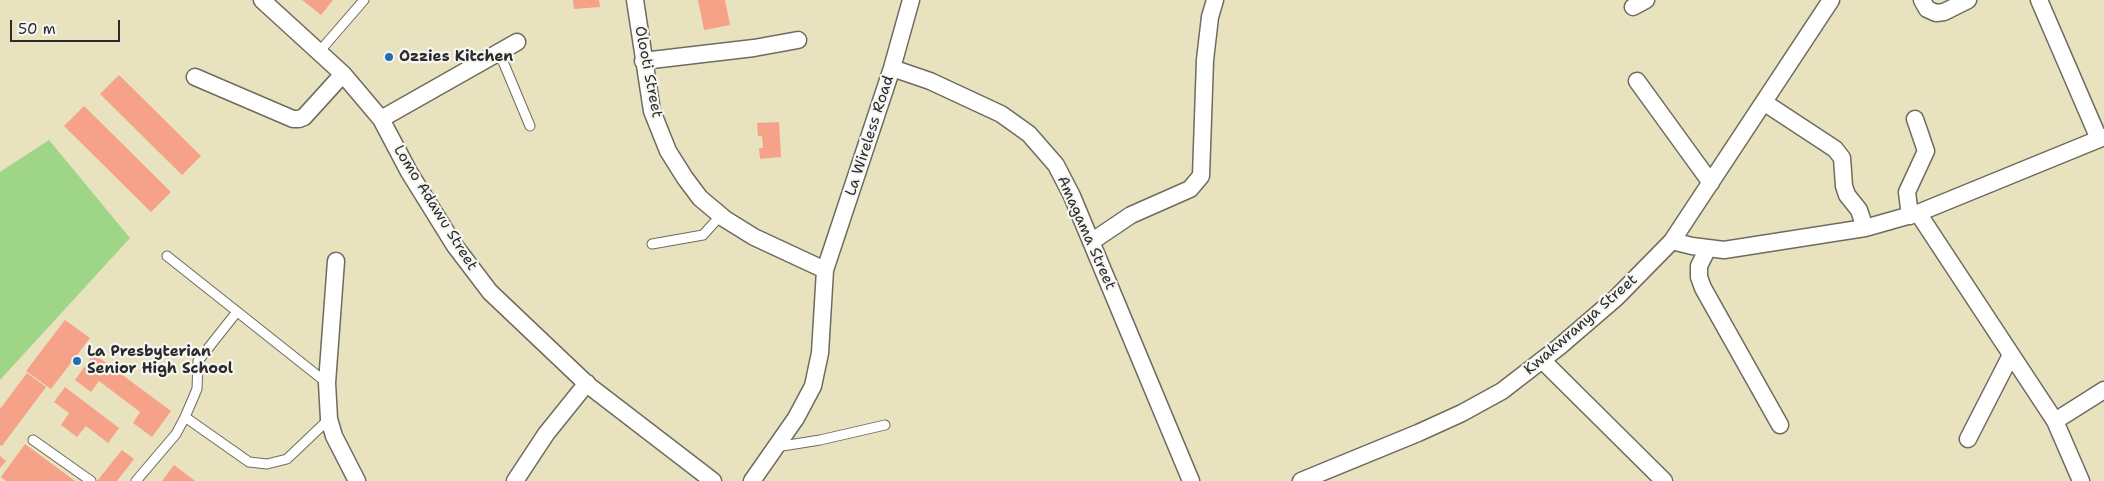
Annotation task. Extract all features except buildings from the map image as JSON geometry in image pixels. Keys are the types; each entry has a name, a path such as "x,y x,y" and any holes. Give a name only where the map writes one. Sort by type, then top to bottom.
{"street":[{"name":"Lomo Adawu Street","path":"262,0 342,74 381,119 409,172 455,246 490,292 587,383 713,481"},
{"name":"Olooti Street","path":"635,0 652,111 668,151 700,198 754,237 825,270"},
{"name":"La Wireless Road","path":"752,481 796,418 812,386 820,353 825,270 892,68 911,0"},
{"path":"1091,242 1131,215 1190,189 1201,176 1205,60 1210,17 1215,0"},
{"name":"Kwakwranya Street","path":"1301,481 1462,413 1502,391 1616,298 1672,241 1765,103 1831,0"},
{"path":"1922,0 1927,9 1936,13 1944,12 1968,0"},
{"path":"1672,241 1708,248 1732,249 1865,228 1914,214 2101,138 2039,0"},
{"path":"643,61 754,48 798,40"},
{"path":"381,119 518,42"},
{"name":"Amagama Street","path":"892,68 976,100 1001,114 1029,134 1056,165 1072,196 1191,481"},
{"path":"195,77 292,119 299,119 304,117 342,74"},
{"path":"1637,81 1711,183"},
{"path":"1765,103 1835,149 1842,158 1844,186 1847,195 1859,210 1865,228"},
{"path":"1915,119 1926,151 1907,192 1914,214 2054,421 2082,481"},
{"path":"1708,248 1699,266 1698,277 1780,424"},
{"path":"336,261 328,383 330,419 334,436 357,481"},
{"path":"1968,439 2011,355"},
{"path":"1542,360 1664,481"},
{"path":"515,481 546,434 587,383"},
{"path":"2054,421 2104,390"}],"lane":[{"path":"319,52 364,0"},
{"path":"499,52 530,126"},
{"path":"652,244 703,235 721,215"},
{"path":"167,256 328,383"},
{"path":"136,481 176,434 197,389 198,361 236,312"},
{"path":"185,418 249,462 267,464 287,459 330,419"},
{"path":"776,447 820,440 885,425"},
{"path":"33,440 91,481"}],"green space":[{"path":"49,140 130,238 0,380 0,172"}],"place":[{"name":"Ozzies Kitchen","path":"389,57"},
{"name":"La Presbyterian Senior High School","path":"77,361"}]}
